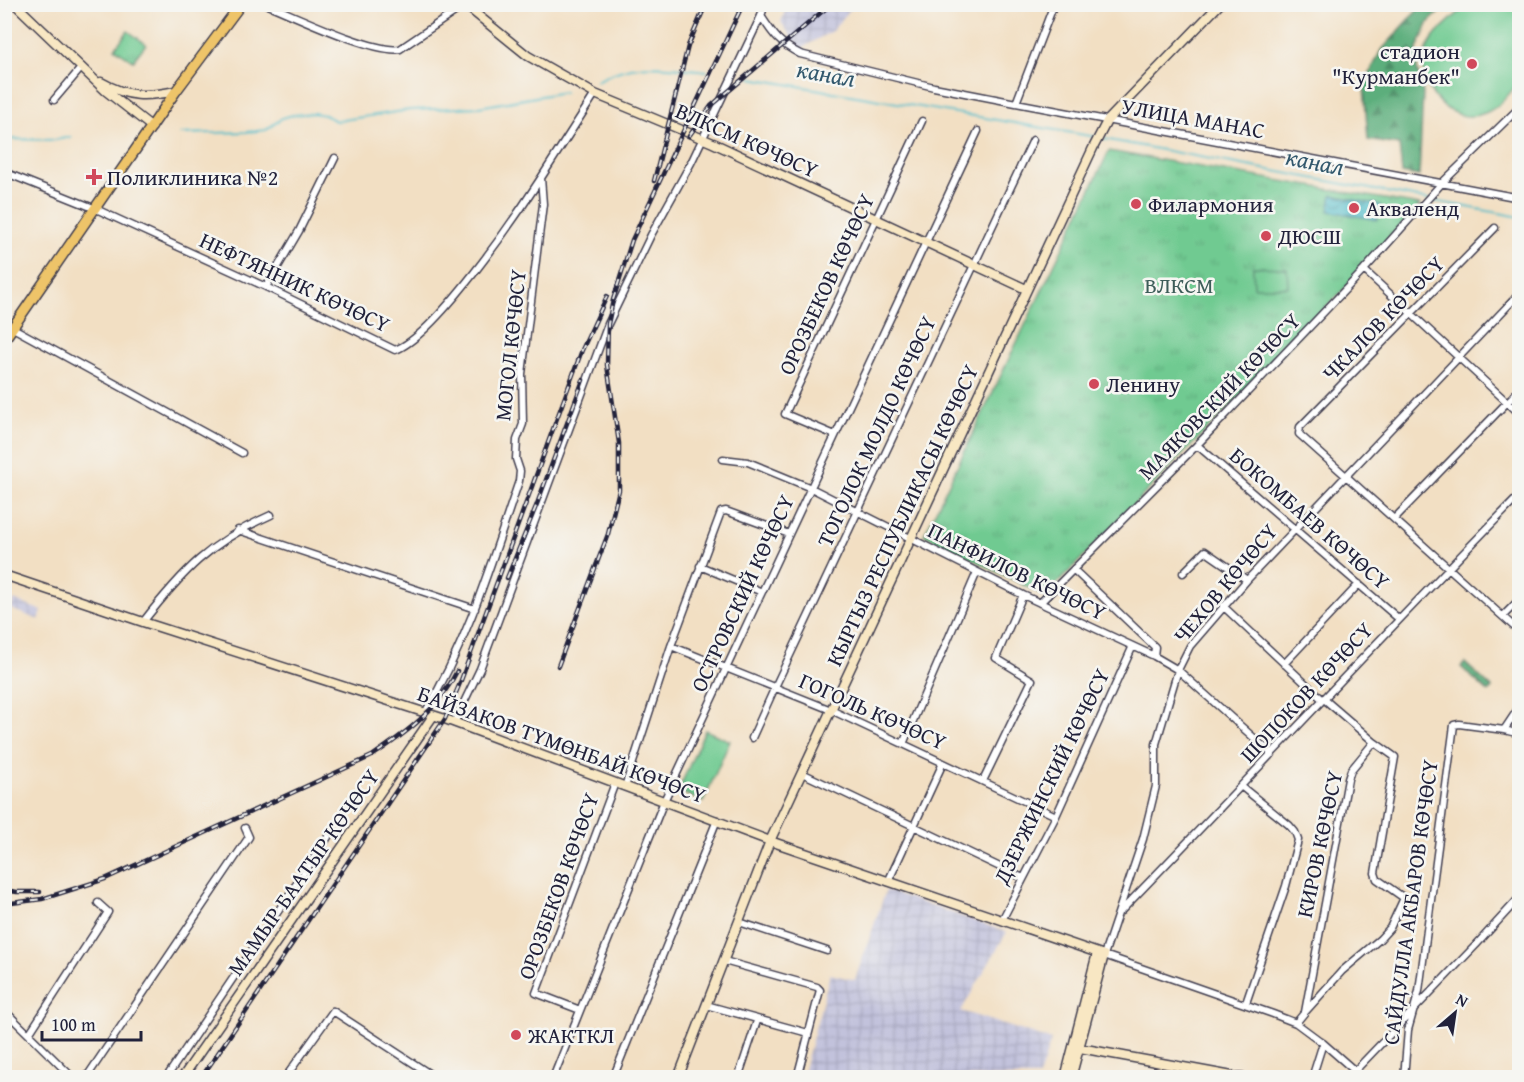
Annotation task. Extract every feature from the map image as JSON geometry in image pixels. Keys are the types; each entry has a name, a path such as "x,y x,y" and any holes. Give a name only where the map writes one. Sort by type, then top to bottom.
{"main road":[{"path":"15,4 106,91 152,127"},
{"path":"4,340 176,91 241,4"},
{"name":"КЫРГЫЗ РЕСПУБЛИКАСЫ КӨЧӨСҮ","path":"678,1077 770,841 1093,147 1107,121 1220,4"},
{"name":"ВЛКСМ КӨЧӨСҮ","path":"464,5 528,56 595,94 703,139 1026,289"},
{"path":"93,77 121,92 132,95 146,96 176,91"},
{"name":"БАЙЗАКОВ ТҮМӨНБАЙ КӨЧӨСҮ","path":"4,575 429,714 770,841 1100,954"},
{"name":"МАМЫР БААТЫР КӨЧӨСҮ","path":"182,1077 429,714"},
{"name":"ЧЕХОВ КӨЧӨСҮ","path":"1071,1077 1100,954"},
{"path":"1078,1046 1243,1077"},
{"name":"ЧЕХОВ КӨЧӨСҮ","path":"1065,1077 1078,1046"}],"street":[{"path":"266,4 363,43 391,51 400,49 464,5"},
{"path":"454,723 480,669 608,324 651,235 703,139 765,4"},
{"path":"1016,103 1054,4"},
{"name":"УЛИЦА МАНАС","path":"761,16 776,39 801,54 934,87 1520,198"},
{"path":"54,100 82,67"},
{"path":"541,178 595,94"},
{"path":"1442,183 1520,107"},
{"name":"ОРОЗБЕКОВ КӨЧӨСҮ","path":"835,435 785,414 922,121"},
{"name":"ОСТРОВСКИЙ КӨЧӨСҮ","path":"553,1077 664,801 978,131"},
{"name":"ТОГОЛОК МОЛДО КӨЧӨСҮ","path":"752,738 1033,140"},
{"path":"266,287 299,231 335,158"},
{"name":"НЕФТЯННИК КӨЧӨСҮ","path":"4,172 96,209 266,287 395,350 403,347 439,315 490,251 541,178"},
{"name":"МОГОЛ КӨЧӨСҮ","path":"429,714 475,609 519,481 520,471 516,459 517,440 523,424 522,374 543,204 541,178"},
{"name":"МАЯКОВСКИЙ КӨЧӨСҮ","path":"1040,603 1197,445 1364,270 1442,183"},
{"name":"ЧКАЛОВ КӨЧӨСҮ","path":"1346,475 1299,434 1300,427 1495,228"},
{"path":"1364,270 1520,414"},
{"name":"ЧЕХОВ КӨЧӨСҮ","path":"1100,954 1118,913 1143,840 1156,786 1156,744 1178,670 1190,646 1223,606 1294,529 1520,293"},
{"path":"13,328 242,453"},
{"path":"1395,519 1520,388"},
{"name":"БОКОМБАЕВ КӨЧӨСҮ","path":"1197,445 1400,619"},
{"name":"ПАНФИЛОВ КӨЧӨСҮ","path":"723,459 748,462 811,488 1023,595 1132,648 1154,656 1178,670 1272,754"},
{"path":"1346,475 1520,632"},
{"name":"ШОПОКОВ КӨЧӨСҮ","path":"1118,913 1242,787 1448,568 1520,495"},
{"path":"625,787 671,646 721,512 789,534"},
{"path":"143,622 170,589 207,551 238,530 271,515"},
{"path":"238,530 475,609"},
{"path":"1183,573 1204,551 1247,580"},
{"path":"700,566 762,592"},
{"path":"1074,570 1155,647 1154,656"},
{"path":"903,744 977,572"},
{"path":"1284,664 1359,584"},
{"path":"983,781 1032,680 996,658 1023,595"},
{"path":"1503,616 1520,599"},
{"path":"1223,606 1324,700 1395,757 1375,873 1377,879 1404,898 1390,928 1342,971 1305,1012"},
{"name":"ГОГОЛЬ КӨЧӨСҮ","path":"671,646 831,710 1056,816"},
{"name":"ДЗЕРЖИНСКИЙ КӨЧӨСҮ","path":"1002,920 1056,816 1132,648"},
{"path":"1520,706 1504,730 1520,734"},
{"name":"САЙДУЛЛА АКБАРОВ КӨЧӨСҮ","path":"1404,1077 1407,1030 1419,991 1454,725 1504,730"},
{"name":"КИРОВ КӨЧӨСҮ","path":"1296,1023 1305,1012 1347,779 1351,770 1374,742"},
{"path":"888,882 943,763"},
{"path":"802,773 1023,878"},
{"name":"ОРОЗБЕКОВ КӨЧӨСҮ","path":"580,1010 536,993 615,783"},
{"path":"1242,787 1289,825 1298,840 1286,886 1246,1003"},
{"path":"613,1077 717,820"},
{"path":"86,1077 249,837 245,828"},
{"path":"166,1077 328,837"},
{"path":"1348,1077 1520,897"},
{"path":"29,1034 108,912 98,903"},
{"path":"739,922 827,951"},
{"path":"1100,954 1246,1003 1296,1023 1363,1077"},
{"path":"724,961 817,987 820,990 797,1077"},
{"path":"706,1005 757,1021 808,1033"},
{"path":"4,1010 73,1077"},
{"path":"285,1077 333,1011 436,1077"},
{"path":"738,1077 757,1021"},
{"path":"1312,1077 1323,1043"}],"shaded area":[{"path":"787,4 854,5 832,31 800,49 781,22"},
{"path":"14,600 42,611 39,620 11,609"},
{"path":"886,890 1007,932 961,1011 1051,1040 1039,1077 802,1077 830,974 855,980"}],"green space":[{"path":"1422,5 1447,5 1429,22 1417,49 1417,69 1423,93 1419,176 1402,173 1399,145 1368,140 1364,86 1380,52"},
{"name":"стадион \"Курманбек\"","path":"1467,5 1519,5 1519,82 1495,107 1485,113 1472,116 1459,115 1438,101 1430,91 1423,66 1425,54 1432,39"},
{"path":"128,31 146,44 133,61 115,48"},
{"name":"ВЛКСМ","path":"1109,151 1420,205 1346,287 1045,596 924,535"},
{"path":"1253,267 1287,268 1288,287 1254,287"},
{"path":"1465,663 1492,688 1488,692 1461,667"},
{"path":"705,730 730,741 703,802 678,791"}],"water":[{"name":"Акваленд","path":"1332,195 1380,205 1377,220 1329,211"}],"waterway":[{"path":"597,81 611,74 638,67 707,71"},
{"name":"канал","path":"751,78 1096,137"},
{"path":"180,134 266,130 282,118 293,115 313,113 325,115 336,121 410,110 479,107 564,92"},
{"path":"4,139 55,140 71,137"},
{"name":"канал","path":"1104,139 1520,217"}],"railway":[{"path":"654,181 688,46 706,4"},
{"path":"558,666 608,534 619,490 619,443 607,365 608,324 613,300 632,240 743,4"},
{"path":"689,136 711,106 831,4"},
{"path":"201,1078 445,719 582,350 607,296"},
{"path":"507,578 583,380"},
{"path":"4,904 42,899 105,879 372,756 420,720 440,698 457,671"},
{"path":"4,890 40,892"}],"place":[{"name":"стадион \"Курманбек\"","path":"1472,64"},
{"name":"Поликлиника №2","path":"94,177"},
{"name":"Филармония","path":"1136,204"},
{"name":"Акваленд","path":"1354,208"},
{"name":"ДЮСШ","path":"1266,236"},
{"name":"Ленину","path":"1094,384"},
{"name":"ЖАКТКЛ","path":"516,1035"}]}
